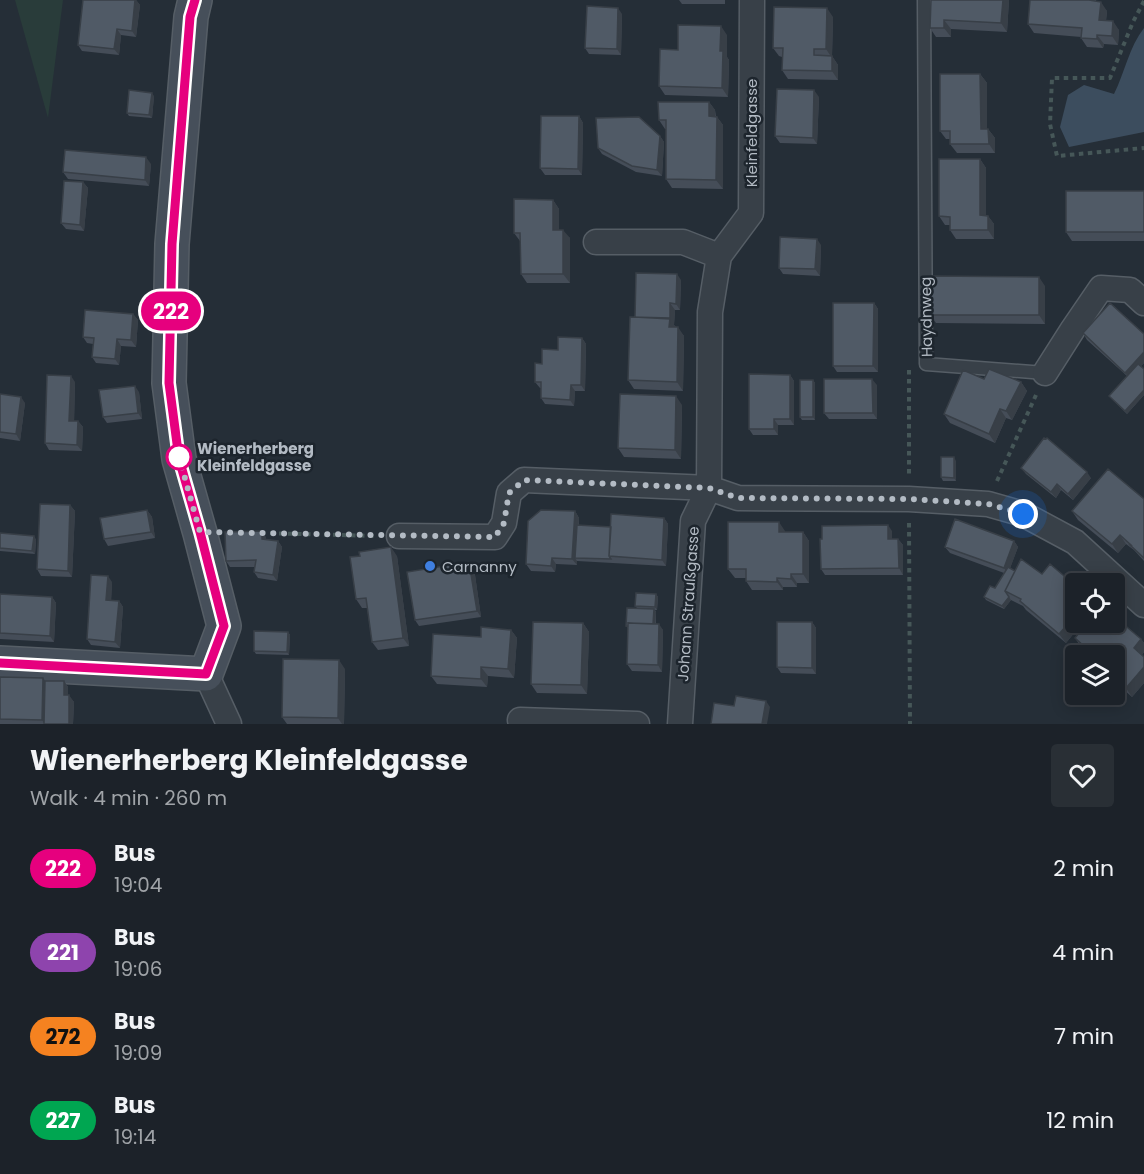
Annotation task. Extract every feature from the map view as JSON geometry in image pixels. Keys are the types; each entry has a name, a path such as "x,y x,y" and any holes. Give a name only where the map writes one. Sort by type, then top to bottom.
{"street":[{"path":"195,0 190,17 172,244 169,383 179,459 224,626 206,674 229,724"},
{"name":"Kleinfeldgasse","path":"709,488 710,312 719,256 751,213 752,0"},
{"path":"596,242 683,242 719,256"},
{"path":"1045,373 1101,288 1130,290 1144,303"},
{"path":"399,536 495,537 504,523 509,493 524,480 709,488 738,498 909,499 988,504 1023,514 1075,542 1144,604"},
{"name":"Johann Straußgasse","path":"680,724 693,520 709,488"},
{"path":"0,663 206,674"},
{"path":"519,720 637,724"}],"lane":[{"name":"Haydnweg","path":"924,0 926,364 1045,373"}],"path":[{"path":"1144,1 1110,78 1052,78 1050,124 1057,156 1144,148"},
{"path":"988,504 1045,373"},
{"path":"250,533 399,536"}],"green space":[{"path":"15,0 63,0 48,118"}],"water":[{"path":"1144,28 1144,132 1069,147 1060,127 1068,95 1084,85 1114,94 1135,43"}],"building":[{"path":"83,0 135,0 132,31 117,29 114,49 78,45"},
{"path":"931,0 1003,0 1001,23 944,20 944,28 930,28"},
{"path":"1030,0 1101,2 1099,20 1113,21 1112,36 1097,35 1097,39 1081,38 1082,28 1028,24"},
{"path":"587,6 618,8 617,49 585,48"},
{"path":"774,7 827,8 826,49 814,49 814,55 832,56 832,71 782,70 783,48 773,48"},
{"path":"678,25 721,26 722,88 659,86 660,49 678,50"},
{"path":"940,74 980,74 981,129 988,129 989,144 950,144 950,131 940,131"},
{"path":"777,89 814,90 813,138 775,136"},
{"path":"129,90 152,93 149,115 127,113"},
{"path":"658,102 709,102 709,116 717,117 716,180 666,179 666,120 659,120"},
{"path":"541,116 579,116 578,169 540,168"},
{"path":"639,117 660,136 657,170 632,166 598,148 596,118"},
{"path":"65,150 146,157 145,180 63,172"},
{"path":"939,159 980,159 980,215 988,216 988,230 950,230 950,217 939,216"},
{"path":"64,181 83,182 80,225 61,223"},
{"path":"1066,191 1144,191 1144,232 1066,232"},
{"path":"514,199 553,200 553,230 563,230 563,274 521,274 520,233 514,233"},
{"path":"780,237 817,239 815,269 779,268"},
{"path":"636,273 677,274 676,304 670,303 670,319 635,317"},
{"path":"930,276 1039,277 1039,315 930,315"},
{"path":"833,303 874,303 873,366 833,366"},
{"path":"1110,303 1144,334 1144,352 1125,373 1083,333"},
{"path":"85,310 133,314 131,340 117,339 115,359 92,357 94,338 83,337"},
{"path":"630,317 670,318 669,327 678,327 677,382 628,380"},
{"path":"558,337 582,338 581,385 571,385 570,400 541,398 541,382 535,382 535,363 542,364 542,349 558,350"},
{"path":"1138,364 1144,369 1144,390 1125,411 1109,396"},
{"path":"989,369 1021,382 1006,411 1000,409 989,434 944,414 963,370 984,379"},
{"path":"749,374 790,375 790,419 774,419 774,429 749,429"},
{"path":"47,375 71,376 69,421 78,421 77,445 45,443"},
{"path":"824,379 872,379 873,413 824,413"},
{"path":"800,380 813,380 813,417 800,417"},
{"path":"135,386 138,413 103,417 99,390"},
{"path":"0,394 21,397 16,434 0,432"},
{"path":"620,394 676,396 675,450 618,448"},
{"path":"1044,438 1047,438 1087,472 1068,494 1057,484 1051,492 1021,468"},
{"path":"941,457 954,457 954,478 941,477"},
{"path":"1108,469 1144,499 1144,558 1120,535 1112,544 1072,511"},
{"path":"40,504 70,505 68,571 37,569"},
{"path":"147,510 151,532 104,539 100,518"},
{"path":"541,510 575,511 572,559 552,558 551,566 526,564 528,521"},
{"path":"611,514 664,518 662,560 609,556"},
{"path":"955,519 1014,541 1004,568 945,547"},
{"path":"728,522 779,522 779,532 803,532 803,574 791,574 791,579 777,578 777,582 746,581 746,569 728,569"},
{"path":"577,525 611,527 609,556 611,559 575,558"},
{"path":"888,525 888,539 898,539 899,568 821,569 822,526"},
{"path":"262,531 262,539 278,541 273,575 254,572 256,560 226,561 225,532"},
{"path":"0,533 34,536 32,551 0,548"},
{"path":"391,547 403,638 372,642 366,598 356,599 350,557 360,556 359,552"},
{"path":"1021,559 1042,574 1050,564 1065,577 1065,627 1059,634 1020,601 1021,599 1005,591"},
{"path":"469,562 477,611 415,620 407,572"},
{"path":"1008,567 1015,571 1005,591 1009,597 1002,606 984,597 990,586 995,588"},
{"path":"91,575 108,576 106,600 119,601 115,642 87,639"},
{"path":"636,593 656,594 655,607 635,606"},
{"path":"0,594 52,597 50,636 0,633"},
{"path":"627,608 654,609 653,624 628,623 626,626"},
{"path":"533,622 583,623 581,685 531,684"},
{"path":"777,622 812,622 812,668 777,667"},
{"path":"628,623 659,624 658,665 627,664"},
{"path":"1125,625 1141,639 1134,648 1144,657 1144,667 1126,688 1125,645 1083,645 1075,638 1079,633 1125,633"},
{"path":"481,627 511,630 508,669 481,667 481,679 431,676 433,634 481,637"},
{"path":"254,631 288,632 287,652 254,651"},
{"path":"283,659 339,660 338,718 282,717"},
{"path":"0,677 43,678 42,720 0,719"},
{"path":"45,681 64,681 64,695 69,695 69,724 44,724"},
{"path":"736,696 766,701 762,724 711,724 714,703 734,706"}],"bus line":[{"name":"222","path":"0,663 206,674 224,626 179,459 169,383 172,244 190,17 195,0"}],"place":[{"name":"Wienerherberg Kleinfeldgasse","path":"179,457"},
{"name":"Carnanny","path":"430,566"}],"route":[{"path":"179,457 200,532 495,537 504,523 509,493 524,480 709,488 738,498 909,499 988,504 1023,514"}]}
